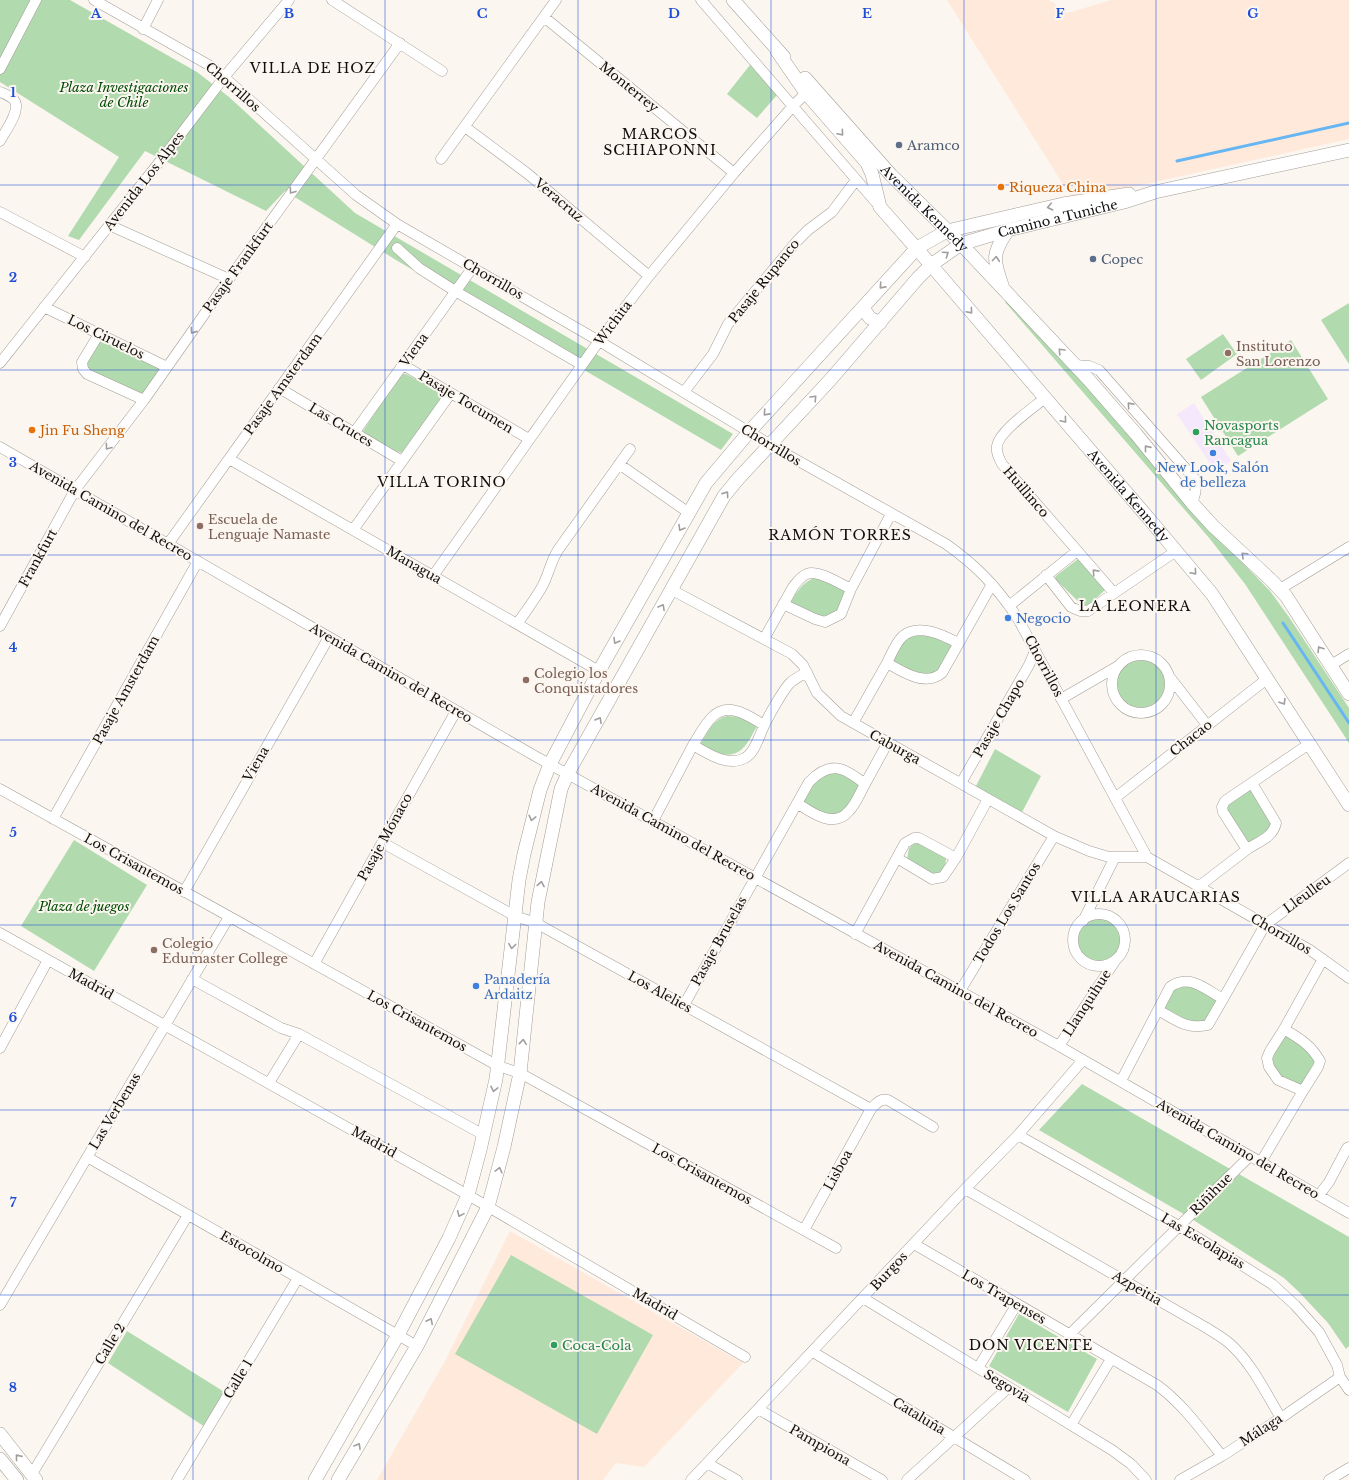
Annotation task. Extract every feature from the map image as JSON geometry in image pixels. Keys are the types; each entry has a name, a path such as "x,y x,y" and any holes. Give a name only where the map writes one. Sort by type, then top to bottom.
{"main road":[{"name":"Avenida Kennedy","path":"734,0 810,90 867,163 872,174 880,207 931,264 1212,594 1268,678 1349,805"},
{"name":"Avenida Kennedy","path":"810,90 891,176 961,244 1004,289 1136,434 1192,503 1213,526 1280,589 1293,605 1349,694"},
{"name":"Camino a Tuniche","path":"338,1480 417,1346 488,1207 504,1147 520,1073 538,902 559,796 568,774 724,496 738,479 832,379 931,264 961,244 1008,230 1124,202 1154,192 1349,150"},
{"name":"Camino a Tuniche","path":"315,1480 398,1335 449,1238 468,1195 484,1135 498,1066 519,880 540,790 550,764 599,671 706,483 749,432 917,248 946,231 1063,204 1122,194 1154,192"},
{"path":"1004,289 995,261 1000,242 1008,230"},
{"path":"863,308 870,318 880,323"},
{"path":"0,1434 34,1477"},
{"path":"0,1459 17,1480"}],"street":[{"path":"0,69 36,0"},
{"name":"Chorrillos","path":"94,0 143,29 200,59 225,76 250,101 315,160 356,195 397,224 599,341 770,445 946,544 961,555 992,584 1009,606 1147,857 1323,959 1349,978"},
{"path":"143,29 158,0"},
{"name":"Avenida Los Alpes","path":"0,363 165,155 225,76 289,0"},
{"path":"332,0 400,42 442,71"},
{"path":"441,159 556,0"},
{"name":"Avenida Kennedy","path":"701,0 880,207"},
{"name":"Monterrey","path":"544,17 734,173"},
{"name":"Pasaje Frankfurt","path":"76,490 168,367 228,279 400,42"},
{"name":"Wichita","path":"433,576 599,341 649,276 734,173 793,106 810,90"},
{"path":"0,92 13,98 17,105 16,112 0,141"},
{"name":"Veracruz","path":"465,127 528,174 649,276"},
{"name":"Pasaje Rupanco","path":"684,392 713,354 728,324 802,235 832,212 856,180"},
{"path":"0,212 84,257"},
{"name":"Pasaje Amsterdam","path":"168,544 397,224"},
{"path":"109,225 228,279"},
{"path":"397,248 419,268 455,292 582,365"},
{"name":"Viena","path":"354,433 473,267"},
{"name":"Los Ciruelos","path":"44,307 168,367"},
{"path":"99,334 82,362 83,369 87,374 144,400"},
{"name":"Pasaje Tocumen","path":"403,365 530,439"},
{"name":"Las Cruces","path":"279,388 402,461"},
{"path":"353,530 451,393"},
{"name":"Huillinco","path":"1045,398 1004,433 997,444 997,452 1002,464 1114,593"},
{"name":"Avenida Camino del Recreo","path":"0,447 456,711 1059,1046 1349,1213"},
{"path":"517,624 540,590 546,579 551,562 558,550 630,449"},
{"name":"Managua","path":"229,458 599,671"},
{"path":"619,464 689,513"},
{"name":"Frankfurt","path":"0,626 76,490"},
{"path":"783,604 825,622 841,614 851,589 891,514"},
{"path":"1280,589 1349,547"},
{"path":"1009,606 1077,551"},
{"path":"1046,575 1071,608 1080,611 1088,611 1176,551"},
{"name":"Pasaje Amsterdam","path":"53,819 198,561"},
{"path":"764,638 793,587 799,579 806,574 820,574 851,589"},
{"path":"887,663 922,679 931,679 942,673 992,584"},
{"name":"Caburga","path":"672,590 792,654 803,665 817,693 841,716 988,799 1054,836 1089,851 1109,857 1147,857"},
{"path":"853,723 903,636 909,632 923,631 938,633 958,643"},
{"name":"Viena","path":"184,892 329,637"},
{"name":"Pasaje Chapo","path":"961,783 1035,652"},
{"path":"1331,666 1349,654"},
{"path":"1061,699 1118,666 1130,657 1146,655 1160,662 1168,675 1170,684 1164,701 1158,707 1149,711 1136,712 1124,707 1117,700 1113,692 1112,683 1118,666"},
{"path":"693,745 718,758 738,760 747,757 753,750 764,725 791,682 807,672"},
{"path":"1168,675 1207,725"},
{"name":"Chacao","path":"1115,798 1268,678"},
{"path":"653,821 693,745 709,719 716,713 735,710 764,725"},
{"name":"Pasaje Mónaco","path":"314,964 456,711"},
{"path":"865,784 843,769 834,768 824,770 817,773 809,782 796,803 819,816 833,820 840,819 849,811 865,784 888,742"},
{"path":"1249,848 1244,845 1223,812 1222,807 1225,801 1309,744"},
{"path":"1198,887 1249,848 1271,834 1275,829 1276,823 1252,783"},
{"name":"Los Crisantemos","path":"0,789 498,1066 520,1073 836,1248"},
{"path":"897,858 932,879 943,877 956,858 988,799"},
{"name":"Pasaje Bruselas","path":"684,1005 796,803"},
{"name":"Todos Los Santos","path":"960,991 1054,836"},
{"path":"855,934 905,843 914,838 919,838 956,858"},
{"name":"Los Alelies","path":"383,843 515,916 536,923 871,1109"},
{"path":"1083,921 1116,857"},
{"name":"Lleulleu","path":"1264,925 1349,863"},
{"path":"1098,914 1106,915 1120,924 1124,931 1124,948 1121,955 1115,961 1108,965 1093,966 1086,963 1076,951 1074,935 1077,927 1090,916 1098,914"},
{"name":"Las Verbenas","path":"0,1305 229,917"},
{"path":"1158,1010 1192,1027 1208,1025 1264,925"},
{"name":"Madrid","path":"0,933 468,1195 745,1357"},
{"path":"1303,1091 1278,1080 1269,1067 1267,1058 1323,959"},
{"path":"0,1048 48,960"},
{"name":"Llanquihue","path":"1059,1046 1115,961"},
{"path":"192,979 281,1028 299,1034 484,1135"},
{"path":"1121,1081 1170,988 1177,983 1193,981 1223,999"},
{"path":"1261,1162 1318,1067 1320,1061 1314,1051 1305,1042 1284,1029"},
{"path":"269,1083 299,1034"},
{"name":"Burgos","path":"691,1480 965,1189 1018,1135 1083,1060"},
{"path":"871,1109 879,1101 883,1099 888,1100 933,1127"},
{"name":"Lisboa","path":"804,1230 871,1109"},
{"name":"Las Escolapias","path":"1018,1135 1179,1226 1258,1275 1284,1294 1319,1332 1340,1376 1349,1390"},
{"path":"1319,1195 1349,1147"},
{"name":"Riñihue","path":"1069,1335 1250,1156"},
{"name":"Estocolmo","path":"87,1157 417,1346"},
{"name":"Azpeitia","path":"965,1189 1124,1280 1228,1342 1244,1358 1281,1418"},
{"name":"Calle 2","path":"34,1477 188,1215"},
{"name":"Los Trapenses","path":"914,1244 1157,1385 1169,1394 1198,1426 1222,1456"},
{"name":"Calle 1","path":"177,1480 298,1278"},
{"name":"Segovia","path":"863,1298 1122,1456 1146,1480"},
{"path":"978,1368 1016,1304"},
{"name":"Cataluña","path":"813,1352 1025,1480"},
{"path":"1071,1425 1111,1359"},
{"name":"Málaga","path":"1180,1480 1193,1477 1222,1456 1281,1418 1340,1376"},
{"path":"907,1480 956,1437 1009,1387"},
{"name":"Pampiona","path":"758,1409 882,1480"},
{"path":"707,1463 737,1480"},
{"path":"1329,1480 1349,1468"}],"shaded area":[{"path":"947,0 1049,0 1068,13 1111,0 1349,0 1349,139 1073,200"},
{"path":"1194,403 1231,461 1215,471 1177,414"},
{"name":"Coca-Cola","path":"510,1231 743,1363 644,1467 616,1463 603,1480 377,1480 444,1363"}],"green space":[{"name":"Plaza Investigaciones de Chile","path":"0,0 70,0 197,72 229,97 355,213 733,434 721,450 396,260 285,191 266,211 145,151 79,240 68,236 119,157 0,82"},
{"path":"750,65 777,95 757,118 727,94"},
{"path":"1008,300 1067,358 1231,551 1270,591 1349,708 1349,743 1245,584 1210,539 1005,302"},
{"path":"1349,303 1349,364 1321,320"},
{"path":"1223,334 1237,354 1201,380 1186,359"},
{"path":"99,338 162,364 142,398 89,371 82,359"},
{"path":"1291,340 1328,399 1238,456 1201,397"},
{"path":"401,374 406,374 441,393 442,398 403,453 381,445 366,435 363,431"},
{"path":"1078,559 1107,588 1088,606 1082,605 1055,579 1056,576"},
{"path":"814,578 828,582 847,592 838,611 825,618 790,604 800,588"},
{"path":"918,635 929,635 953,645 939,671 923,676 892,662 905,641"},
{"path":"1136,660 1146,660 1158,667 1165,679 1165,689 1158,701 1146,708 1136,708 1128,704 1121,697 1117,689 1117,679 1121,671 1128,664"},
{"path":"727,716 743,718 758,725 744,747 737,753 727,755 715,752 700,745 714,724 718,720"},
{"path":"995,749 1041,776 1020,816 974,790"},
{"path":"842,772 861,785 847,809 833,816 802,804 812,784 825,774"},
{"path":"1251,787 1273,823 1272,828 1249,845 1226,811 1227,803"},
{"name":"Plaza de juegos","path":"74,840 147,885 94,971 21,926"},
{"path":"920,843 946,858 943,873 933,876 907,859 909,848 914,844"},
{"path":"1094,917 1104,917 1112,921 1118,927 1122,935 1122,945 1118,953 1112,959 1104,963 1094,963 1086,959 1080,953 1076,945 1076,935 1080,927 1086,921"},
{"path":"1192,984 1218,1000 1206,1022 1192,1024 1163,1009 1173,990 1178,986"},
{"path":"1285,1035 1303,1045 1315,1061 1301,1086 1282,1076 1273,1066 1274,1054"},
{"path":"1082,1084 1349,1237 1349,1346 1346,1349 1328,1323 1284,1278 1187,1216 1039,1130"},
{"name":"Coca-Cola","path":"511,1255 653,1335 597,1434 455,1354"},
{"path":"1019,1314 1097,1359 1068,1412 989,1366"},
{"path":"127,1331 226,1393 205,1427 108,1363"}],"waterway":[{"path":"1177,161 1349,123"},
{"path":"1283,623 1349,723"}],"place":[{"name":"Aramco","path":"899,145"},
{"name":"Riqueza China","path":"1001,187"},
{"name":"Copec","path":"1093,259"},
{"name":"Instituto San Lorenzo","path":"1228,353"},
{"name":"Jin Fu Sheng","path":"32,430"},
{"name":"Novasports Rancagua","path":"1196,432"},
{"name":"New Look, Salón de belleza","path":"1213,453"},
{"name":"Escuela de Lenguaje Namaste","path":"200,526"},
{"name":"Negocio","path":"1008,618"},
{"name":"Colegio los Conquistadores","path":"526,680"},
{"name":"Colegio Edumaster College","path":"154,950"},
{"name":"Panadería Ardaitz","path":"476,986"},
{"name":"Coca-Cola","path":"554,1345"}],"district":[{"name":"VILLA DE HOZ","path":"313,68"},
{"name":"MARCOS SCHIAPONNI","path":"660,142"},
{"name":"VILLA TORINO","path":"442,482"},
{"name":"RAMÓN TORRES","path":"840,535"},
{"name":"LA LEONERA","path":"1135,606"},
{"name":"VILLA ARAUCARIAS","path":"1156,897"},
{"name":"DON VICENTE","path":"1031,1345"}]}
